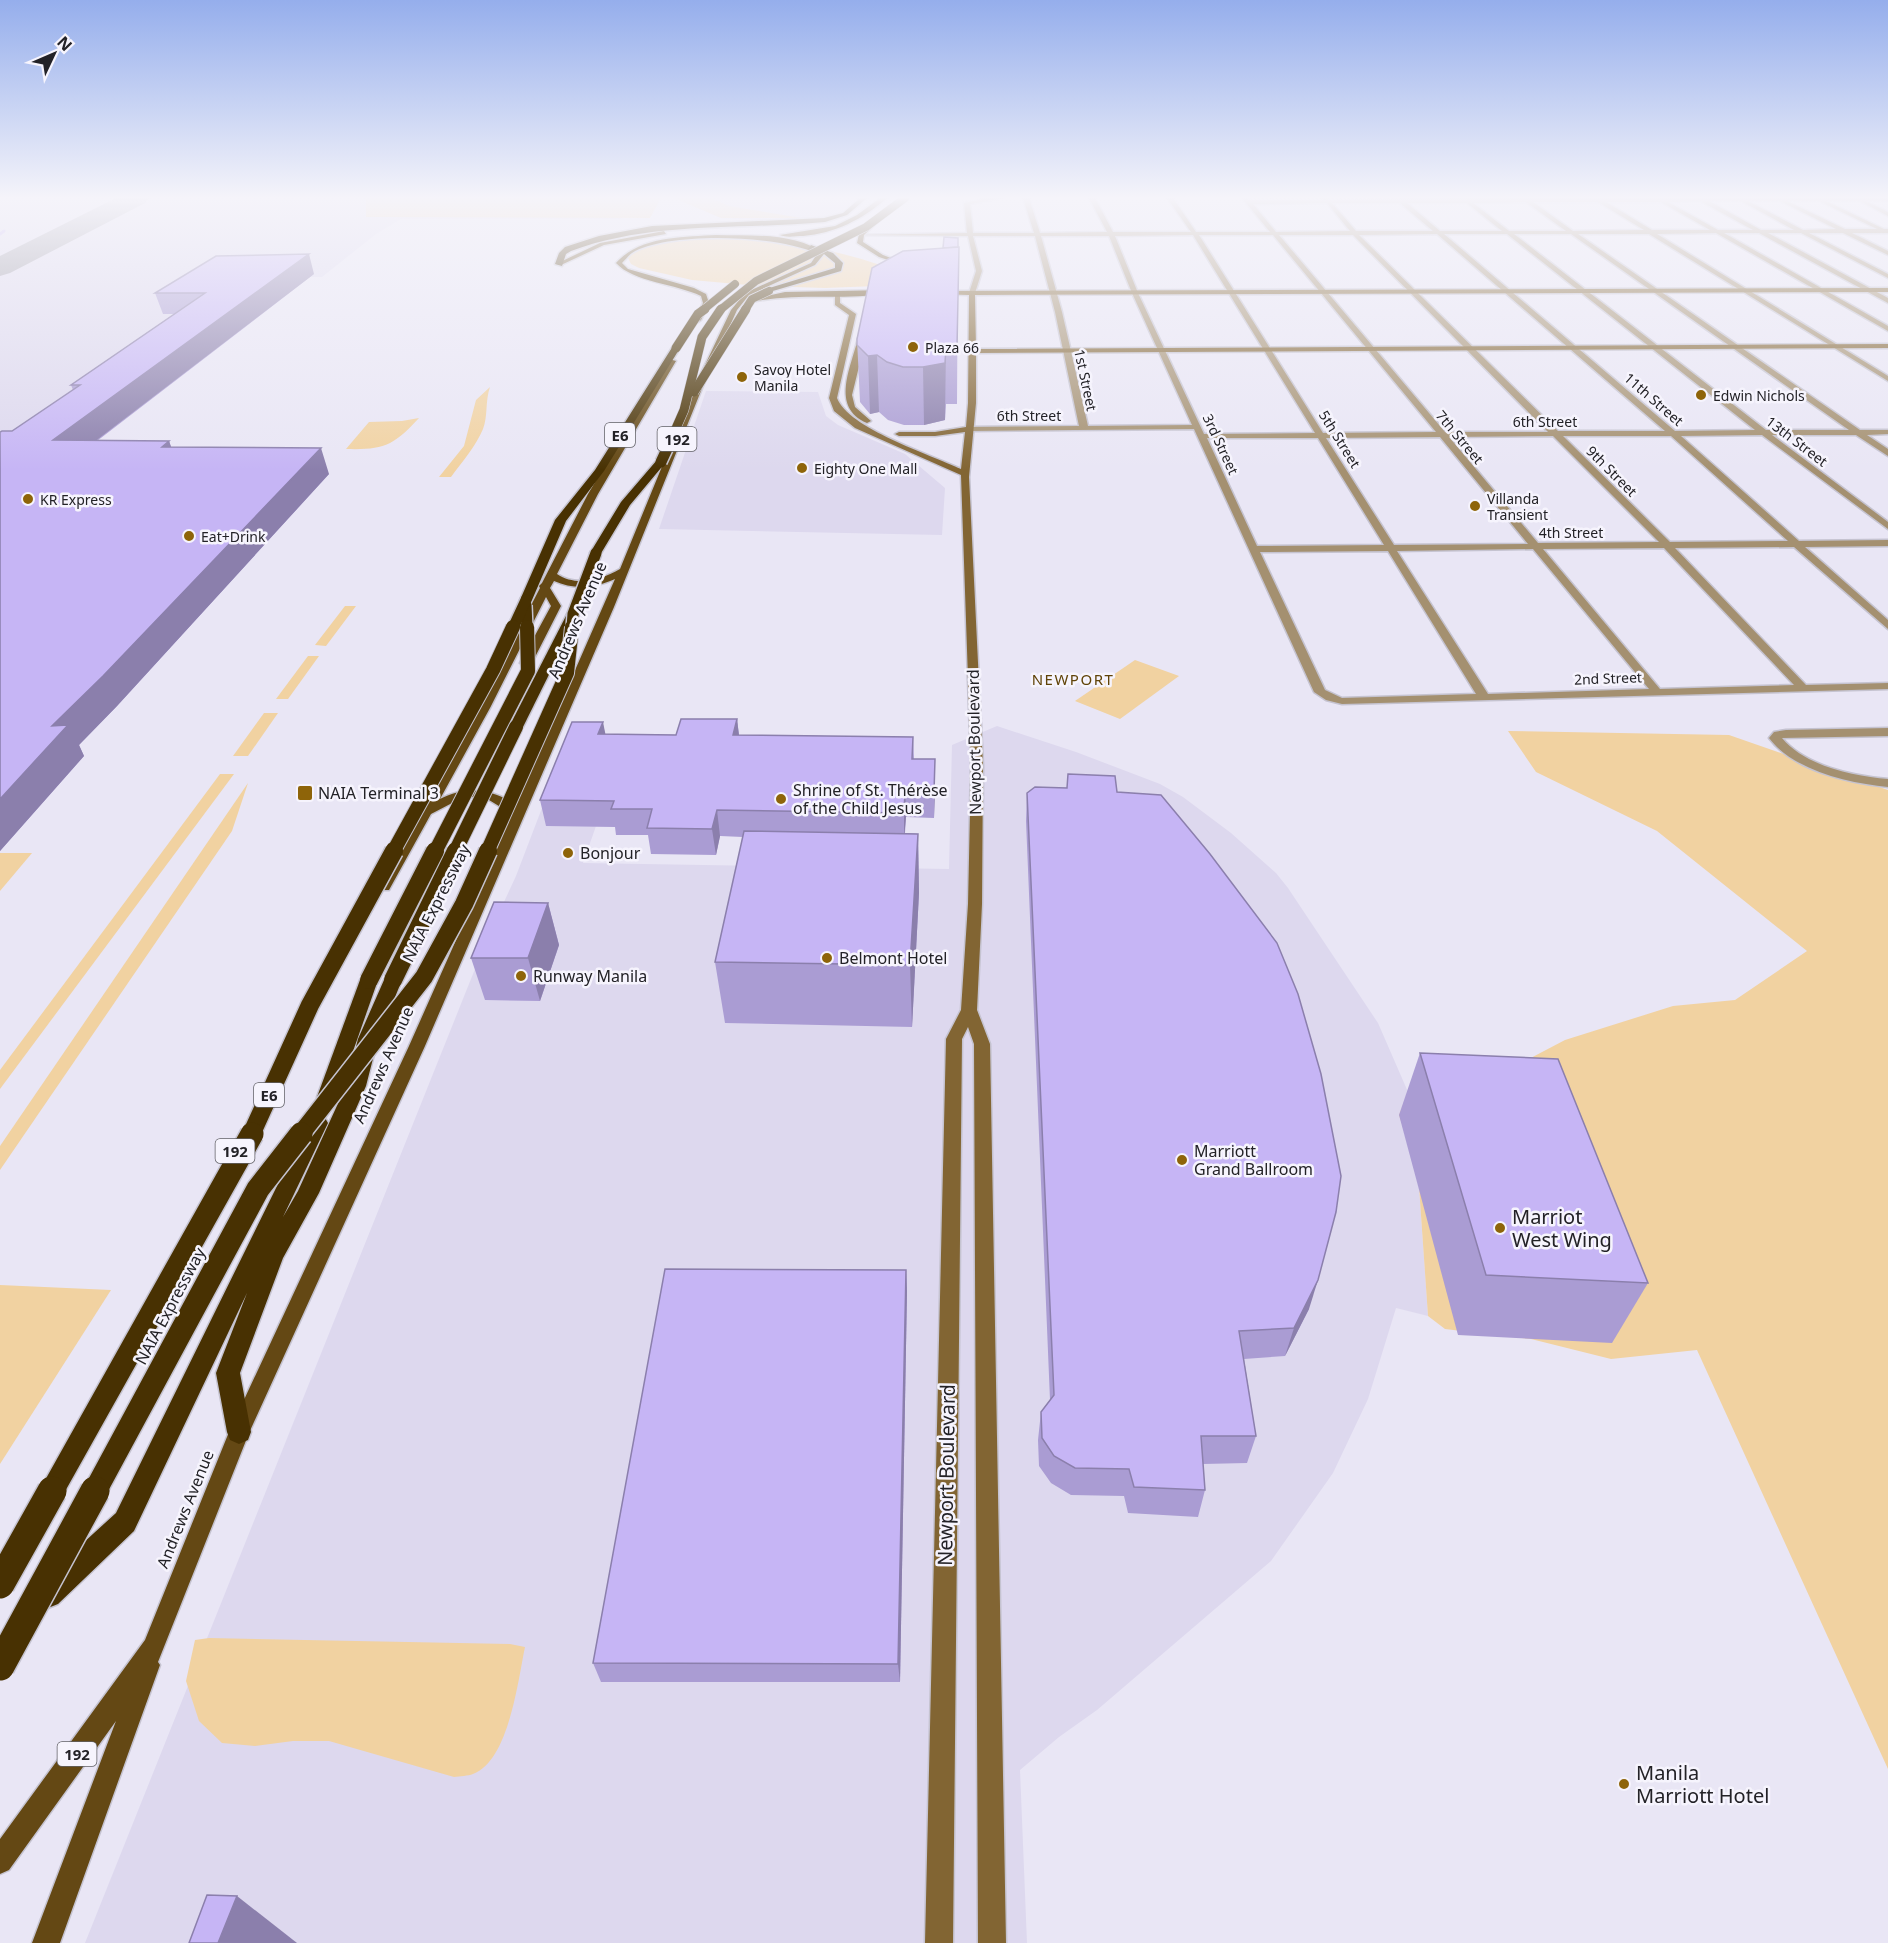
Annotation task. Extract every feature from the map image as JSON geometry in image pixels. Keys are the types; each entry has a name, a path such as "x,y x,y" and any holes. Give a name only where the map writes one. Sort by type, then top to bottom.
{"highway":[{"name":"NAIA Expressway","path":"0,1584 244,1149 310,1005 494,670 561,520 600,471 689,326 709,303 729,289"},
{"name":"NAIA Expressway","path":"0,1666 258,1189 424,977 464,904 567,673 573,614 596,553 625,504 661,462 686,403 698,345 708,326 729,302 746,289"},
{"path":"686,403 752,299 777,289"},
{"path":"0,1638 125,1522 317,1125 369,981 528,671 526,600"},
{"path":"239,1432 228,1373 273,1256 308,1193 356,1086 368,1039 393,980 573,614"}],"main road":[{"name":"192","path":"0,1569 427,812 484,708 547,580 593,494 705,309 707,300 704,296 687,289"},
{"path":"734,310 747,294 758,289"},
{"path":"734,310 755,300 788,294 883,293"},
{"name":"Andrews Avenue","path":"0,1861 154,1648 239,1432 417,1046 623,571 699,386 734,310"},
{"path":"503,707 556,606 547,580 590,583 610,578 623,571"},
{"path":"427,812 451,799 478,793 496,796 520,812"},
{"path":"46,1943 154,1648"}],"street":[{"path":"972,293 973,289"},
{"name":"1st Street","path":"1052,289 1084,428"},
{"name":"3rd Street","path":"1133,289 1320,692 1330,698"},
{"name":"5th Street","path":"1230,289 1484,697"},
{"name":"7th Street","path":"1320,289 1657,692"},
{"name":"9th Street","path":"1411,289 1667,545 1802,687"},
{"name":"11th Street","path":"1506,289 1674,434 1888,626"},
{"name":"13th Street","path":"1580,289 1764,433 1888,526"},
{"path":"1653,289 1888,453"},
{"path":"1741,289 1838,346 1888,379"},
{"path":"1821,290 1888,329"},
{"path":"1869,290 1888,301"},
{"path":"930,293 1888,290"},
{"path":"879,305 883,293 897,291"},
{"name":"Newport Boulevard","path":"939,1943 954,1039 969,1010 975,904 976,766 969,624 966,470 973,351 972,293"},
{"path":"838,295 837,304 853,314 833,398 837,409 858,426 966,470"},
{"path":"845,308 858,310"},
{"path":"864,332 848,395 851,408 870,422 899,434 966,470"},
{"path":"973,351 1888,346"},
{"name":"6th Street","path":"969,429 1084,428 1322,436 1888,432"},
{"path":"899,434 935,434 969,429"},
{"name":"4th Street","path":"1255,549 1888,543"},
{"name":"2nd Street","path":"1330,698 1342,701 1888,686"},
{"path":"1888,732 1786,734 1775,738 1779,745 1790,753 1815,764 1871,782 1888,785"},
{"name":"Newport Boulevard","path":"969,1010 982,1044 992,1943"}],"shaded area":[{"path":"0,289 294,289 65,465 322,481 117,706 69,755 83,756 0,851"},
{"path":"490,387 485,424 477,442 451,477 439,477 464,446 476,400"},
{"name":"Eighty One Mall","path":"706,391 818,392 826,416 838,425 905,454 945,488 942,535 659,529"},
{"path":"419,418 402,435 387,444 370,449 346,449 369,422"},
{"path":"345,606 356,606 326,646 315,645"},
{"path":"308,656 319,656 288,699 276,699"},
{"path":"1135,660 1179,676 1120,719 1075,701"},
{"path":"264,713 278,713 248,756 233,756"},
{"path":"997,726 1076,752 1160,784 1183,797 1231,833 1276,873 1288,888 1378,1023 1408,1092 1418,1172 1428,1316 1396,1308 1368,1399 1333,1473 1271,1561 1097,1710 1059,1737 1020,1770 1027,1943 85,1943 489,934 516,876 568,740 626,741 583,863 949,869 952,745"},
{"path":"1508,731 1729,735 1888,790 1888,1769 1697,1350 1611,1359 1531,1339 1445,1329 1428,1316 1418,1172 1399,1115 1408,1092 1510,1069 1565,1040 1673,1006 1735,1000 1807,951 1657,831 1536,772"},
{"path":"220,774 234,774 0,1089 0,1070"},
{"path":"248,783 232,831 0,1170 0,1146"},
{"path":"0,853 32,853 0,891"},
{"path":"0,1285 111,1290 0,1464"},
{"path":"209,1638 510,1644 525,1647 510,1718 495,1753 485,1766 473,1774 454,1777 329,1741 293,1741 255,1746 222,1743 199,1721 186,1681 195,1640"}],"building":[{"path":"162,289 261,289 53,440 169,441 162,447 321,448 103,676 52,726 68,725 0,799 0,432 12,431 80,385 71,385 205,293 155,293"},
{"path":"868,289 958,289 957,347 946,347 945,363 923,367 903,367 887,362 877,355 868,356 857,345"},
{"path":"681,719 737,719 733,735 913,737 912,759 935,759 934,792 905,791 904,813 717,810 712,829 647,828 652,809 611,809 614,801 540,800 572,722 603,722 598,734 676,735"},
{"name":"Marriott Grand Ballroom","path":"1068,774 1115,776 1117,792 1161,795 1210,854 1277,943 1298,994 1321,1074 1341,1176 1336,1212 1318,1280 1294,1328 1239,1331 1256,1436 1201,1436 1205,1490 1134,1487 1129,1469 1075,1468 1054,1456 1042,1438 1041,1412 1054,1395 1027,793 1035,787 1067,788"},
{"path":"744,831 918,834 910,965 715,962"},
{"path":"494,902 548,903 528,958 471,958"},
{"path":"1420,1053 1558,1059 1648,1283 1486,1275"},
{"path":"665,1269 906,1270 898,1664 593,1663"},
{"path":"207,1895 237,1896 218,1943 189,1943"}],"place":[{"name":"Plaza 66","path":"913,347"},
{"name":"Savoy Hotel Manila","path":"742,377"},
{"name":"Edwin Nichols","path":"1701,395"},
{"name":"Eighty One Mall","path":"802,468"},
{"name":"KR Express","path":"28,499"},
{"name":"Villanda Transient","path":"1475,506"},
{"name":"Eat+Drink","path":"189,536"},
{"name":"NAIA Terminal 3","path":"305,793"},
{"name":"Shrine of St. Thérèse of the Child Jesus","path":"781,799"},
{"name":"Bonjour","path":"568,853"},
{"name":"Belmont Hotel","path":"827,958"},
{"name":"Runway Manila","path":"521,976"},
{"name":"Marriott Grand Ballroom","path":"1182,1160"},
{"name":"Marriot West Wing","path":"1500,1228"},
{"name":"Manila Marriott Hotel","path":"1624,1784"}],"district":[{"name":"NEWPORT","path":"1073,679"}]}
